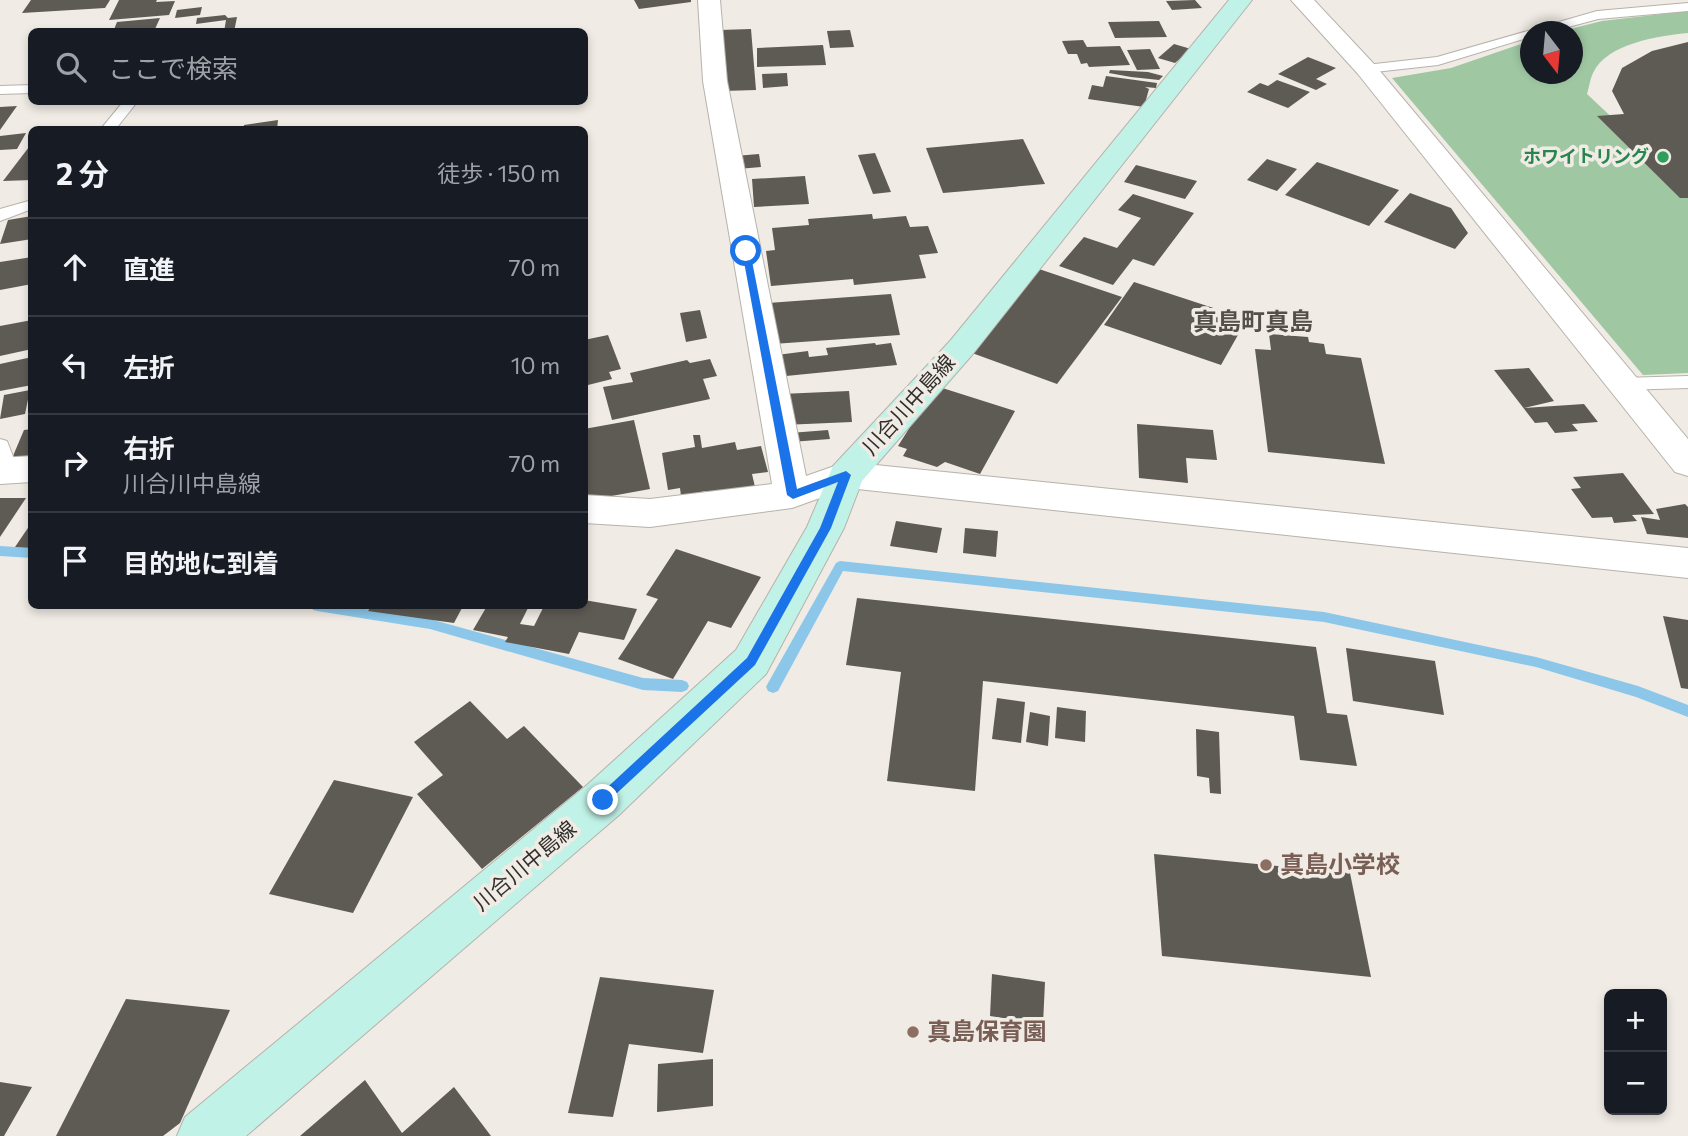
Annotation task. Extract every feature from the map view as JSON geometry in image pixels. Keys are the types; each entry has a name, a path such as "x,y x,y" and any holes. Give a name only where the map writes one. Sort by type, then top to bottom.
{"main road":[{"name":"川合川中島線","path":"204,1136 603,800 751,662 825,528 846,475 961,348 1241,0"}],"street":[{"path":"709,0 715,81 793,495"},
{"path":"1302,0 1366,69 1688,463"},
{"path":"588,509 650,513 793,495 846,475 1688,563"}],"lane":[{"path":"1574,21 1597,15 1688,7"},
{"path":"1366,69 1438,61 1520,36"},
{"path":"0,90 28,89"},
{"path":"110,126 128,105"},
{"path":"0,216 11,209 28,205"},
{"path":"1623,384 1688,382"}],"green space":[{"path":"1688,11 1688,33 1635,43 1610,55 1593,73 1587,94 1688,189 1688,373 1643,375 1392,78 1451,68 1520,44 1520,84 1583,84 1583,26"}],"building":[{"path":"31,0 110,0 105,8 22,13"},
{"path":"119,0 175,1 169,15 109,20"},
{"path":"634,0 691,0 691,2 639,9"},
{"path":"1195,0 1202,8 1172,10 1166,1"},
{"path":"202,7 200,15 175,18 177,10"},
{"path":"225,15 228,18 237,17 235,28 225,28 226,20 196,24 197,18"},
{"path":"160,18 155,28 115,28 117,22"},
{"path":"1159,21 1167,37 1115,38 1108,22"},
{"path":"751,29 756,90 723,91 720,30"},
{"path":"850,30 854,47 830,48 827,31"},
{"path":"1083,40 1087,47 1120,46 1130,65 1089,67 1087,63 1081,64 1077,54 1068,54 1062,41"},
{"name":"ホワイトリング","path":"1688,42 1688,198 1680,198 1597,116 1624,114 1612,91 1622,68 1652,51"},
{"path":"1174,44 1191,49 1175,63 1158,58"},
{"path":"823,45 826,65 757,67 757,48"},
{"path":"1150,49 1160,69 1137,70 1127,50"},
{"path":"1308,57 1336,68 1316,79 1327,84 1316,90 1278,74"},
{"path":"1110,70 1148,72 1163,76 1159,80 1131,77 1109,73"},
{"path":"787,73 788,86 763,88 762,74"},
{"path":"1106,76 1157,83 1156,88 1145,87 1149,89 1144,107 1088,99 1092,85 1103,87"},
{"path":"1277,80 1310,92 1288,108 1247,92 1260,83 1268,86"},
{"path":"17,106 0,130 0,107"},
{"path":"278,120 277,126 244,125"},
{"path":"26,133 17,149 0,150 0,136"},
{"path":"1023,139 1045,184 943,193 926,148"},
{"path":"28,148 28,180 3,181"},
{"path":"875,153 891,192 873,194 858,155"},
{"path":"759,154 761,167 738,169 735,156"},
{"path":"1267,159 1297,169 1277,191 1247,180"},
{"path":"1317,162 1399,190 1369,226 1285,195"},
{"path":"1136,165 1197,181 1185,199 1124,182"},
{"path":"805,176 809,204 754,207 752,179"},
{"path":"1410,193 1451,208 1468,233 1455,249 1384,222"},
{"path":"1133,194 1194,213 1154,266 1133,259 1113,285 1059,266 1084,237 1117,248 1141,218 1118,210"},
{"path":"872,214 873,219 906,216 910,227 928,226 938,253 919,255 926,278 854,285 853,279 771,286 766,251 775,250 772,228 809,225 808,219"},
{"path":"28,217 28,240 0,244 8,220"},
{"path":"28,258 28,285 0,290 0,262"},
{"path":"1039,269 1122,297 1057,384 972,353"},
{"path":"1134,282 1247,319 1221,365 1104,325"},
{"path":"891,294 900,335 773,344 768,303"},
{"path":"700,310 707,338 686,342 680,313"},
{"path":"28,321 28,350 0,356 0,326"},
{"path":"1269,334 1308,337 1309,342 1324,344 1326,354 1361,358 1385,464 1268,452 1255,349 1271,350"},
{"path":"608,335 621,369 609,372 612,379 588,385 588,339"},
{"path":"891,343 897,365 786,376 769,356 808,351 809,357 828,355 826,348"},
{"path":"28,358 28,386 0,391 0,364"},
{"path":"710,359 717,376 703,379 710,399 612,420 603,387 633,382 630,373 687,360 690,363"},
{"path":"1529,368 1554,401 1524,408 1584,404 1598,422 1572,424 1578,431 1555,433 1547,422 1535,423 1494,370"},
{"path":"936,386 1015,411 980,474 945,462 937,467 903,456 907,449 898,446"},
{"path":"28,390 25,414 0,419 4,395"},
{"path":"849,391 852,422 783,425 781,394"},
{"path":"634,420 650,489 588,500 588,428"},
{"path":"1137,424 1213,430 1217,460 1186,458 1188,483 1139,478"},
{"path":"24,430 28,430 28,461 10,463"},
{"path":"828,430 830,439 791,442 790,433"},
{"path":"693,435 700,435 702,448 735,442 737,450 761,446 768,472 752,474 755,487 681,496 680,488 668,490 662,453 695,447"},
{"path":"1623,473 1654,514 1632,515 1637,521 1614,523 1612,517 1592,518 1571,489 1581,488 1573,477"},
{"path":"0,498 26,498 0,537"},
{"path":"1685,504 1688,507 1688,538 1647,534 1641,517 1660,520 1656,509"},
{"path":"896,521 942,528 937,553 890,546"},
{"path":"28,528 28,548 15,547"},
{"path":"965,528 998,531 996,557 963,553"},
{"path":"676,549 761,577 731,628 708,621 673,679 618,659 658,599 646,595"},
{"path":"857,598 1316,647 1327,713 1347,715 1357,766 1300,760 1294,716 983,681 975,791 887,781 901,672 846,665"},
{"path":"588,601 637,609 624,640 579,632 569,654 505,642 508,637 473,630 485,609 528,609 520,624 534,626 542,609 588,609"},
{"path":"369,609 461,609 454,623 368,611"},
{"path":"1663,616 1688,620 1688,689 1681,688"},
{"path":"1346,648 1435,661 1444,715 1353,701"},
{"path":"997,698 1025,702 1021,743 992,739"},
{"path":"470,701 507,739 524,726 583,787 482,869 417,794 443,775 414,742"},
{"path":"1057,707 1086,711 1085,742 1055,738"},
{"path":"1030,712 1050,716 1048,746 1026,742"},
{"path":"1196,729 1219,732 1221,794 1210,793 1209,778 1197,776"},
{"path":"334,780 413,797 353,913 269,894"},
{"path":"1154,854 1350,873 1371,977 1162,956"},
{"path":"992,974 1045,982 1043,1024 990,1016"},
{"path":"600,977 714,990 703,1053 629,1044 613,1117 568,1113"},
{"path":"126,999 230,1010 180,1123 163,1136 56,1136"},
{"path":"713,1059 713,1106 657,1112 658,1064"},
{"path":"365,1080 402,1133 454,1087 491,1136 300,1136"},
{"path":"0,1082 32,1087 4,1136 0,1136"}],"waterway":[{"path":"0,551 28,553"},
{"path":"773,687 840,566 1324,617 1536,662 1638,692 1688,711"},
{"path":"336,609 430,624 643,684 682,686"}],"place":[{"name":"ホワイトリング","path":"1663,157"},
{"name":"真島小学校","path":"1266,865"},
{"name":"真島保育園","path":"913,1032"}],"district":[{"name":"真島町真島","path":"1253,322"}],"route":[{"path":"603,800 751,662 825,528 846,475 793,495 746,251"}]}
